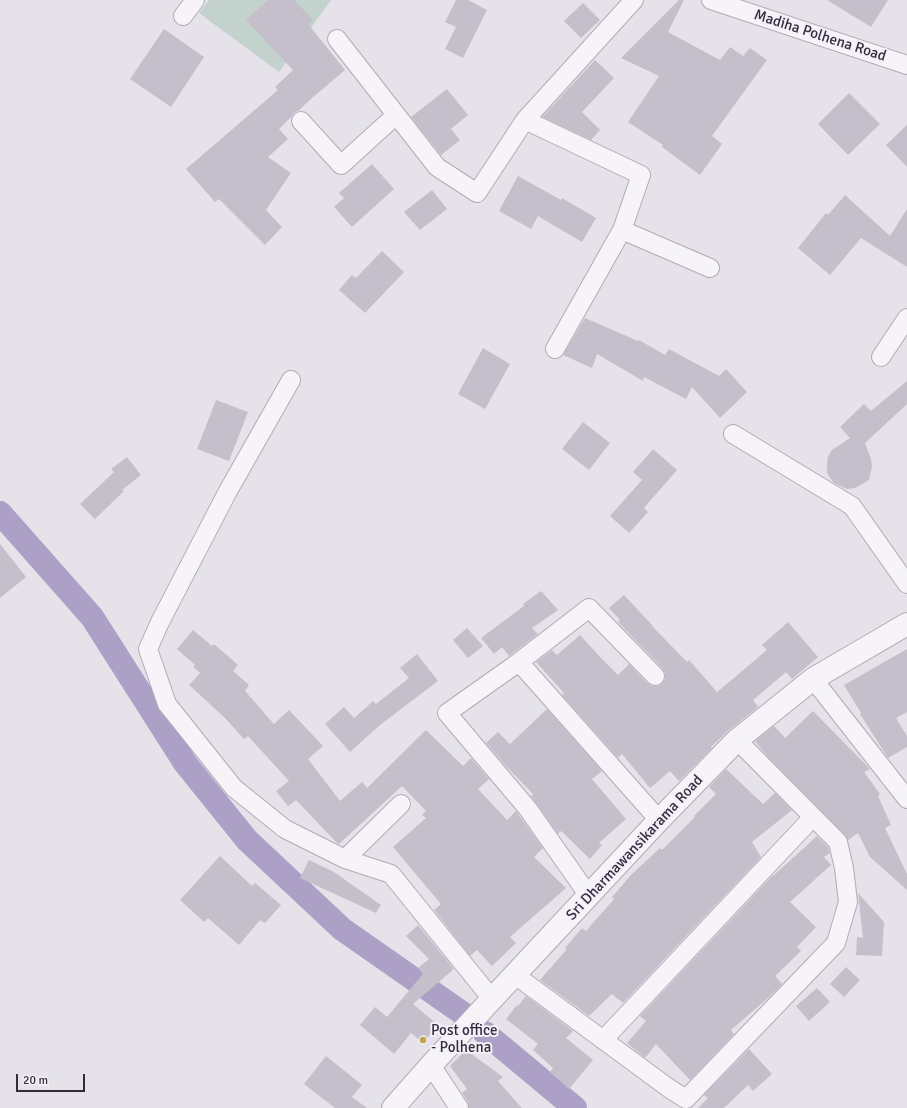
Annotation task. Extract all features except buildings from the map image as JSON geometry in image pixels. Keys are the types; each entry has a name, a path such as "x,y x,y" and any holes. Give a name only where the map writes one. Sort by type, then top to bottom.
{"street":[{"path":"183,16 195,0"},
{"path":"338,40 437,167 477,193 525,120 634,0"},
{"name":"Madiha Polhena Road","path":"711,0 907,65"},
{"path":"301,121 341,166 396,115"},
{"path":"525,120 641,175 622,230 555,349"},
{"path":"622,230 710,268"},
{"path":"881,358 907,318"},
{"path":"291,380 228,491 160,622 148,649 167,704 234,788 285,829 345,859 391,874 492,999"},
{"path":"733,434 852,506 907,584"},
{"path":"589,896 528,809 447,713 519,662 589,608 655,676"},
{"name":"Sri Dharmawansikarama Road","path":"393,1108 454,1040 659,820 737,740 813,679 907,624"},
{"path":"519,662 659,820"},
{"path":"813,679 907,799"},
{"path":"515,975 670,1089 686,1099 836,943 848,902 844,868 838,842 737,740"},
{"path":"345,859 400,804"},
{"path":"603,1040 813,817"},
{"path":"431,1065 459,1108"}],"shaded area":[{"path":"209,0 331,0 279,72 199,13"}],"waterway":[{"path":"0,513 92,617 185,763 247,840 342,929 465,1015"},
{"path":"485,1033 575,1108"}],"place":[{"name":"Post office - Polhena","path":"423,1040"}]}
